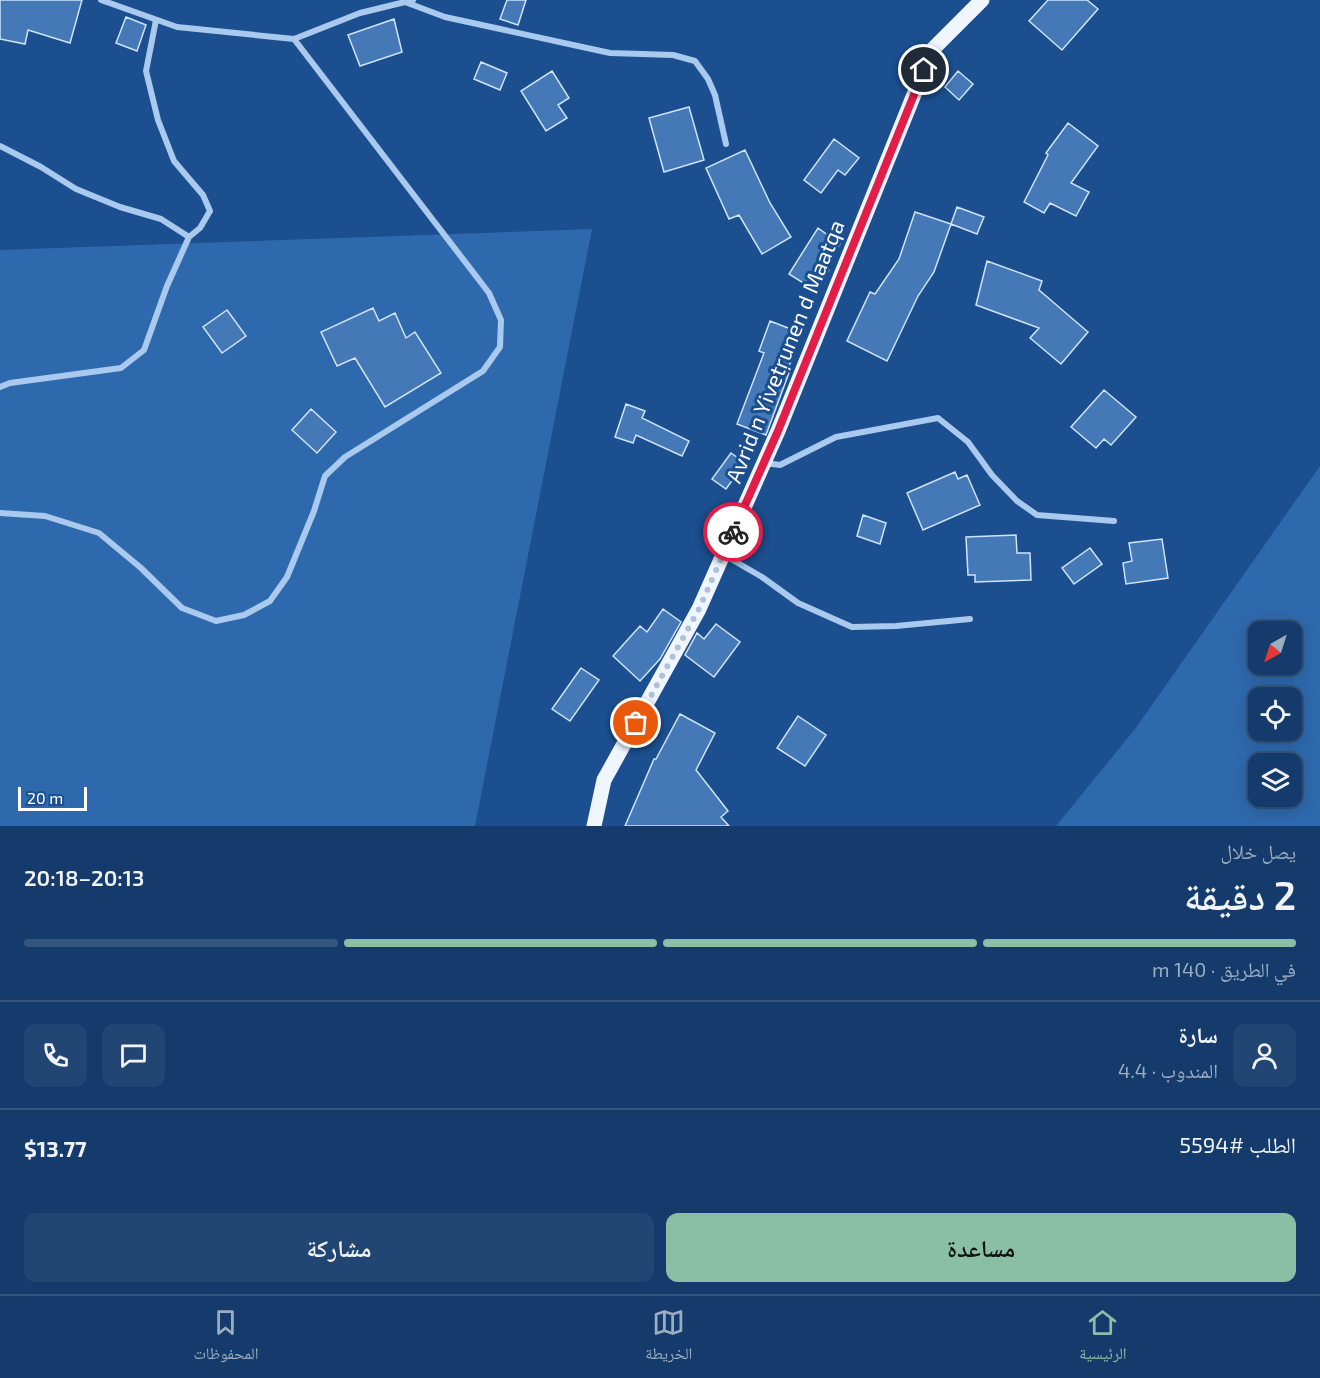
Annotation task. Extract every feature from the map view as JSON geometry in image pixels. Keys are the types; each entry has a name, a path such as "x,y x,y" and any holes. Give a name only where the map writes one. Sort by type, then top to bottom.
{"main road":[{"name":"Avrid n Yivetṛunen d Maatqa","path":"594,826 604,780 699,609 723,555 932,50 982,0"}],"street":[{"path":"101,0 177,27 294,39 360,13 413,0"},
{"path":"405,2 445,17 610,52 673,55 695,61 708,79 715,95 726,144"},
{"path":"0,387 10,383 121,368 144,350 167,286 189,237 200,228 210,211 203,195 174,160 158,120 146,72 156,20"},
{"path":"0,513 45,516 99,533 141,568 182,608 216,621 244,615 270,601 287,577 314,511 325,476 345,457 483,371 500,347 501,320 489,294 294,39"},
{"path":"0,146 41,166 76,189 120,207 161,219 189,237"},
{"path":"763,463 780,465 836,437 938,418 968,442 992,475 1017,501 1037,515 1114,521"},
{"path":"723,555 762,577 798,603 852,627 896,626 970,619"}],"shaded area":[{"path":"592,229 475,826 0,826 0,250"},
{"path":"1320,466 1320,826 1056,826 1135,729"}],"building":[{"path":"0,0 82,0 70,43 28,30 25,44 0,39"},
{"path":"507,0 526,0 518,25 500,19"},
{"path":"1048,0 1087,0 1098,9 1062,50 1029,21"},
{"path":"126,17 146,25 137,51 116,43"},
{"path":"394,19 402,52 360,66 348,35"},
{"path":"481,62 507,73 500,90 474,79"},
{"path":"552,71 569,98 558,105 567,118 546,131 521,91"},
{"path":"958,71 973,84 959,100 945,87"},
{"path":"689,107 704,160 664,172 649,118"},
{"path":"1068,123 1098,146 1071,183 1089,192 1076,216 1050,203 1044,213 1024,202 1048,155 1046,153"},
{"path":"834,139 859,158 845,175 838,170 821,193 804,180"},
{"path":"745,150 770,203 791,237 762,254 739,215 729,219 706,168"},
{"path":"957,207 984,217 977,234 951,224"},
{"path":"915,212 951,224 934,272 918,296 887,361 847,341 870,292 875,294 899,259"},
{"path":"818,228 840,244 823,266 829,270 816,291 789,274"},
{"path":"987,261 1042,281 1039,290 1088,332 1061,364 1030,338 1039,328 976,305"},
{"path":"373,308 379,321 395,313 406,338 415,332 441,373 385,407 355,358 337,366 321,332"},
{"path":"227,310 246,336 222,353 203,327"},
{"path":"770,321 801,333 766,435 737,424 764,353 759,351"},
{"path":"1104,390 1136,417 1111,445 1104,439 1096,448 1071,427"},
{"path":"626,404 645,411 642,418 689,441 682,456 636,435 633,443 615,437"},
{"path":"311,409 336,432 317,453 292,430"},
{"path":"731,453 745,463 726,489 712,479"},
{"path":"955,472 958,479 967,475 980,505 923,530 907,493"},
{"path":"863,515 886,523 880,544 857,536"},
{"path":"1016,535 1017,553 1030,553 1031,580 975,582 975,575 968,575 966,537"},
{"path":"1162,539 1168,578 1126,584 1123,563 1132,561 1129,543"},
{"path":"1090,548 1102,564 1074,584 1062,568"},
{"path":"663,609 681,622 660,659 640,681 613,656 640,626 647,632"},
{"path":"716,624 740,642 714,677 685,655 697,633 704,639"},
{"path":"581,668 599,680 570,721 552,709"},
{"path":"680,714 715,733 696,770 728,811 721,817 729,826 625,826 654,759"},
{"path":"798,716 826,735 805,766 777,748"}],"way so far":[{"path":"636,723 699,609 733,532"}],"route":[{"path":"733,532 778,431 924,70"}]}
